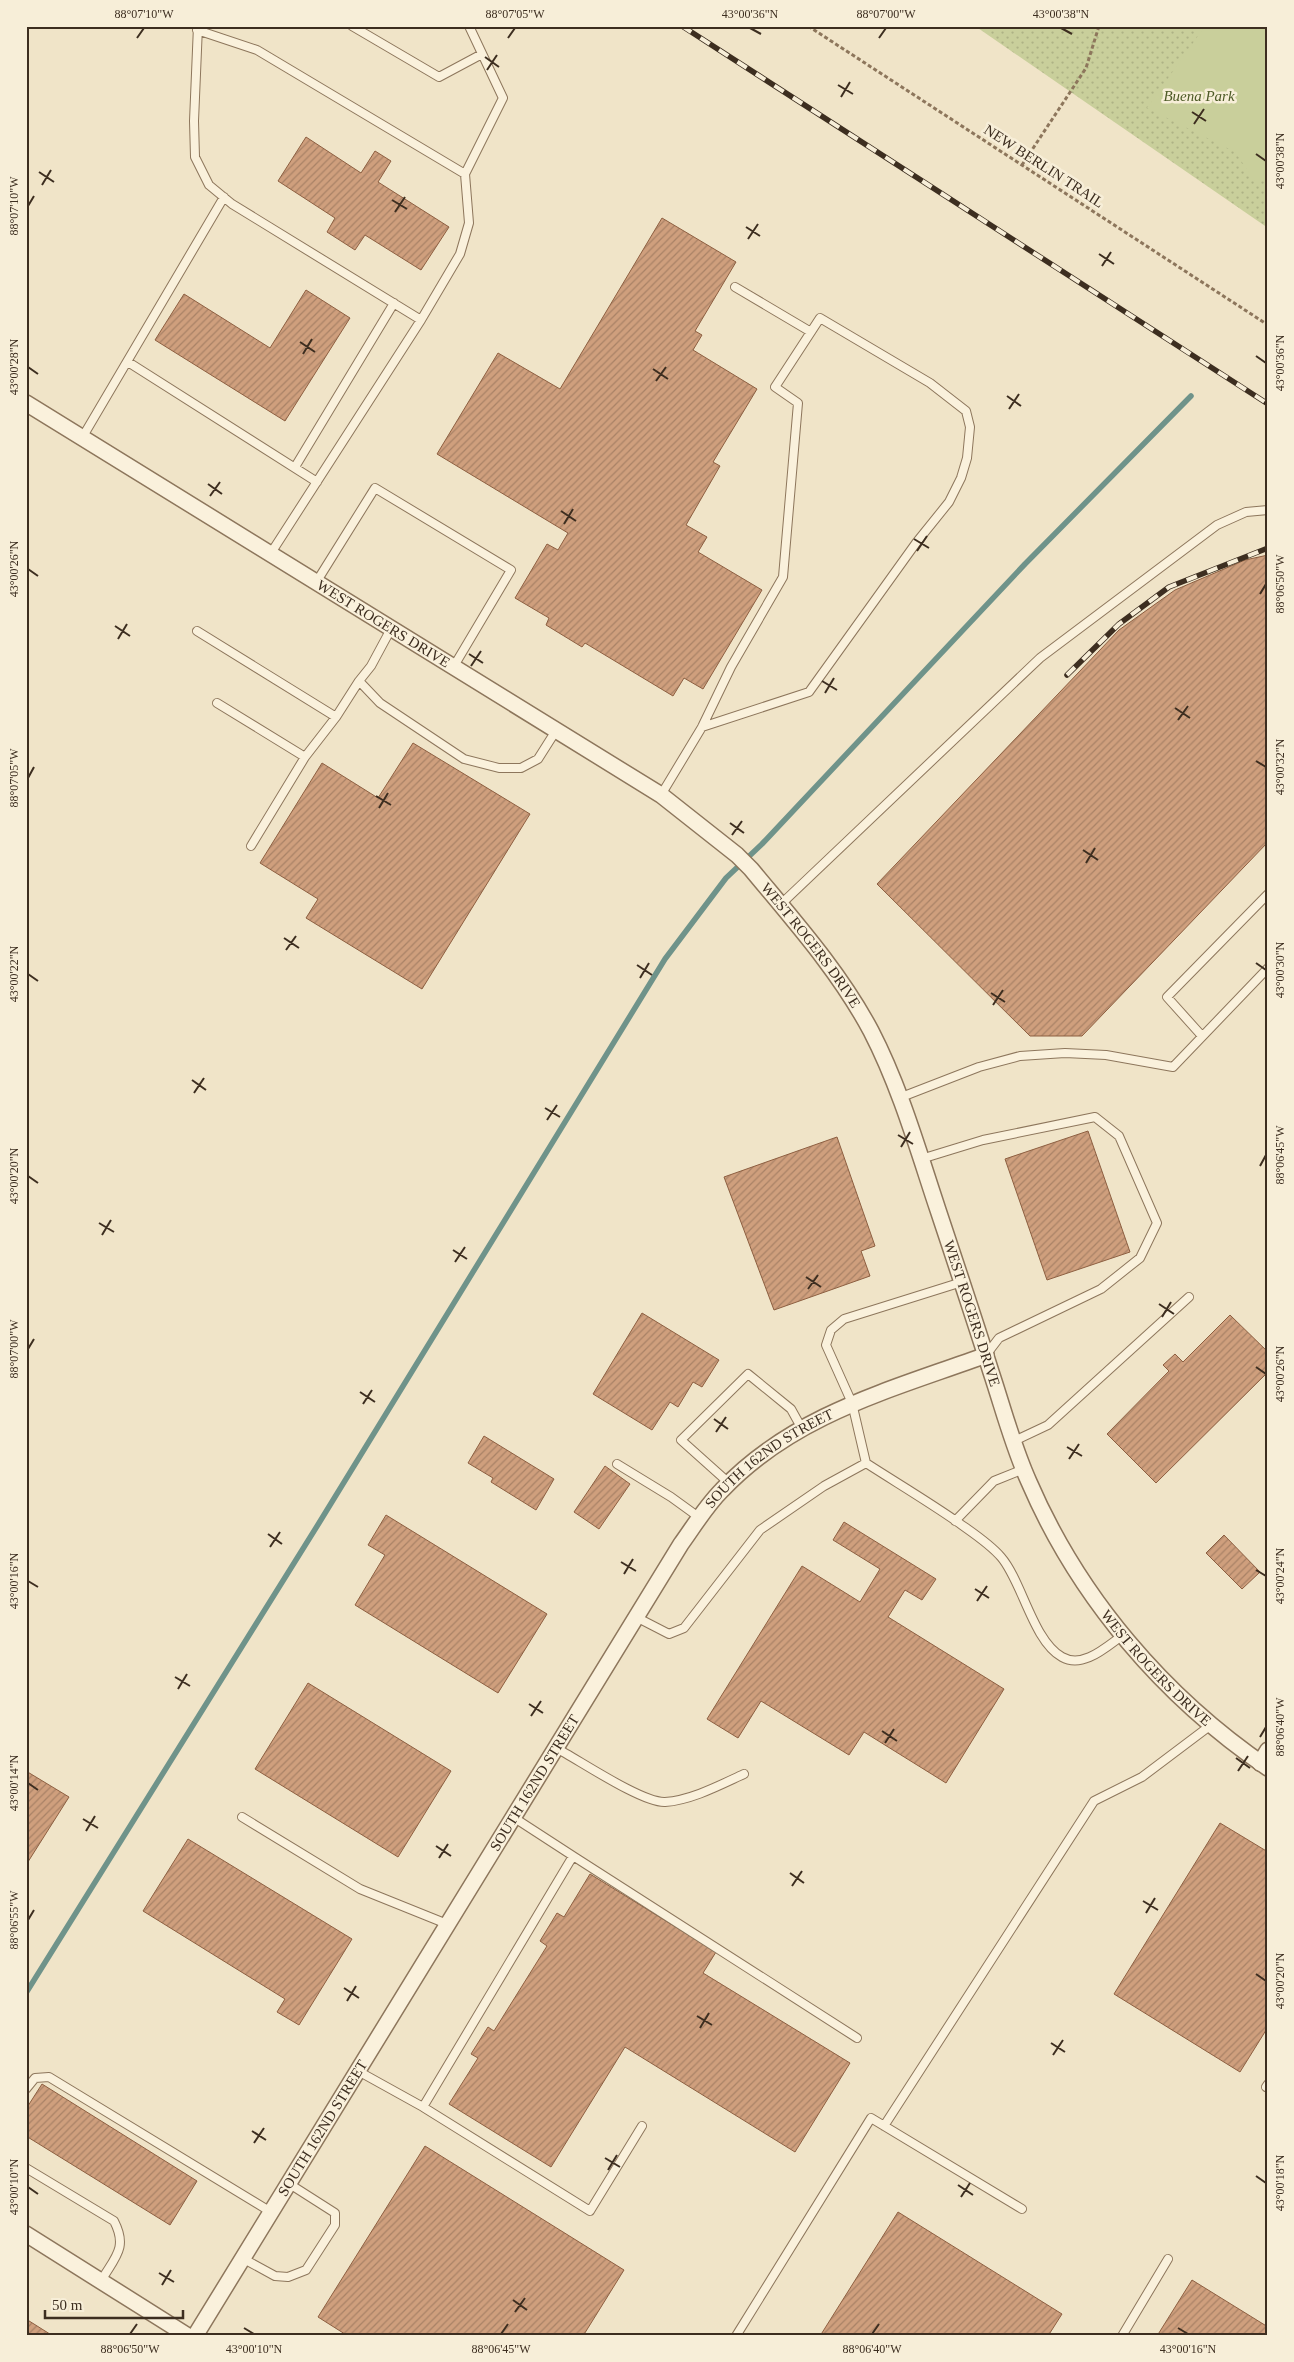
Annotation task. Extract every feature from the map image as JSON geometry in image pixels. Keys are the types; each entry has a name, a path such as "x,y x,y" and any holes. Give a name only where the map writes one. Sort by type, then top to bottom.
{"street":[{"name":"WEST ROGERS DRIVE","path":"26,404 272,553 661,795 736,854 751,870 818,950 852,998 882,1054 921,1160 1014,1441 1024,1469 1050,1526 1080,1576 1123,1635 1171,1688 1211,1725 1265,1760"},
{"name":"SOUTH 162ND STREET","path":"195,2336 681,1544 700,1518 729,1483 769,1448 801,1427 852,1403 986,1355"},
{"path":"26,2234 188,2336"}],"lane":[{"path":"352,26 440,77 482,54"},
{"path":"272,553 421,320 460,254 469,222 465,174 503,98 468,26"},
{"path":"421,320 224,197 209,185 195,157 194,121 198,28 257,50 465,174"},
{"path":"82,438 224,197"},
{"path":"735,287 811,332"},
{"path":"295,467 394,303"},
{"path":"661,795 702,727 731,667 783,577 798,403 775,387 820,318 930,383 966,411 970,427 961,478 949,502 916,543 809,692 781,703 702,727"},
{"path":"128,362 317,482"},
{"path":"317,581 375,488 511,570 454,666"},
{"path":"780,905 1040,658 1217,525 1246,512 1268,510"},
{"path":"251,846 305,757 336,717 371,666 392,627"},
{"path":"197,631 336,717"},
{"path":"359,681 380,703 464,759 499,768 521,768 538,759 557,729"},
{"path":"216,703 305,757"},
{"path":"1202,1036 1167,997 1268,894"},
{"path":"899,1098 979,1067 1020,1056 1065,1053 1106,1056 1173,1067 1268,968"},
{"path":"921,1160 983,1140 1095,1117 1119,1136 1157,1223 1140,1258 1101,1288 999,1338 986,1355"},
{"path":"962,1282 844,1319 831,1330 826,1345 852,1403 866,1463 955,1521 1001,1557 1044,1639 1062,1657 1078,1662 1095,1654 1123,1635"},
{"path":"1014,1441 1048,1426 1189,1297"},
{"path":"729,1483 681,1440 748,1374 790,1410 801,1427"},
{"path":"636,1617 669,1634 684,1628 760,1530 824,1486 866,1463"},
{"path":"617,1464 671,1496 700,1518"},
{"path":"955,1521 994,1481 1024,1469"},
{"path":"884,2126 1094,1801 1142,1778 1211,1725"},
{"path":"556,1748 643,1796 664,1802 702,1793 744,1774"},
{"path":"242,1817 360,1889 447,1924"},
{"path":"513,1817 857,2038"},
{"path":"423,2106 573,1856"},
{"path":"358,2070 423,2106 590,2211 642,2126"},
{"path":"26,2089 35,2078 49,2078 271,2212"},
{"path":"736,2336 871,2118 1022,2209"},
{"path":"26,2168 114,2220 121,2234 122,2244 101,2282"},
{"path":"242,2258 274,2276 288,2277 306,2270 335,2225 335,2213 288,2184"},
{"path":"1122,2336 1168,2258"}],"path":[{"name":"NEW BERLIN TRAIL","path":"808,26 1268,325"},
{"path":"1022,165 1086,68 1099,26"}],"green space":[{"name":"Buena Park","path":"975,26 1268,26 1268,228"},
{"path":"1205,26 1268,26 1268,181 1255,181 1235,152 1147,108"}],"building":[{"path":"306,137 361,173 375,151 391,161 378,182 449,227 421,270 365,235 355,250 327,232 335,218 278,181"},
{"path":"662,218 736,262 695,331 702,335 693,350 757,389 713,462 720,466 686,525 707,537 698,552 762,590 703,689 684,678 673,696 585,643 582,647 546,625 549,618 515,598 547,544 558,550 568,533 437,454 498,353 560,389"},
{"path":"306,290 350,318 285,421 155,340 184,294 270,348"},
{"path":"1268,555 1268,842 1082,1036 1030,1036 877,884 1119,630 1175,590 1245,560"},
{"path":"413,743 530,814 422,989 306,918 318,899 260,863 322,763 378,798"},
{"path":"1088,1131 1130,1252 1047,1280 1005,1159"},
{"path":"837,1137 875,1246 861,1251 870,1276 774,1310 724,1177"},
{"path":"642,1313 719,1360 702,1387 693,1382 678,1407 670,1402 652,1430 593,1394"},
{"path":"1230,1315 1268,1352 1268,1372 1156,1483 1107,1434 1169,1371 1163,1365 1175,1354 1183,1362"},
{"path":"484,1436 554,1479 536,1510 491,1482 493,1478 468,1463"},
{"path":"605,1466 630,1484 599,1529 574,1512"},
{"path":"386,1515 547,1614 498,1693 355,1605 385,1555 368,1545"},
{"path":"844,1522 936,1579 922,1600 905,1590 888,1617 1004,1689 946,1783 864,1732 849,1755 761,1701 738,1738 707,1719 802,1566 860,1602 880,1569 833,1540"},
{"path":"1224,1535 1260,1572 1242,1589 1206,1553"},
{"path":"308,1683 451,1771 398,1857 255,1769"},
{"path":"26,1771 69,1797 26,1865"},
{"path":"1220,1823 1268,1852 1268,2027 1240,2072 1114,1994"},
{"path":"188,1839 352,1939 299,2025 277,2012 285,1999 143,1911"},
{"path":"590,1874 716,1952 703,1973 850,2063 795,2152 625,2047 551,2167 449,2104 478,2058 471,2054 488,2027 494,2031 547,1946 540,1941 557,1913 564,1917"},
{"path":"42,2084 197,2181 170,2225 26,2136 26,2109"},
{"path":"425,2146 624,2270 583,2336 348,2336 318,2317"},
{"path":"898,2212 1062,2314 1048,2336 820,2336"},
{"path":"1192,2280 1268,2327 1268,2336 1157,2336"},
{"path":"26,2319 53,2336 26,2336"}],"waterway":[{"path":"26,1993 319,1523 665,959 726,878 762,844 1025,564 1191,396"}],"railway":[{"path":"682,26 1268,404"},
{"path":"1067,675 1119,624 1169,587 1268,548"}]}
